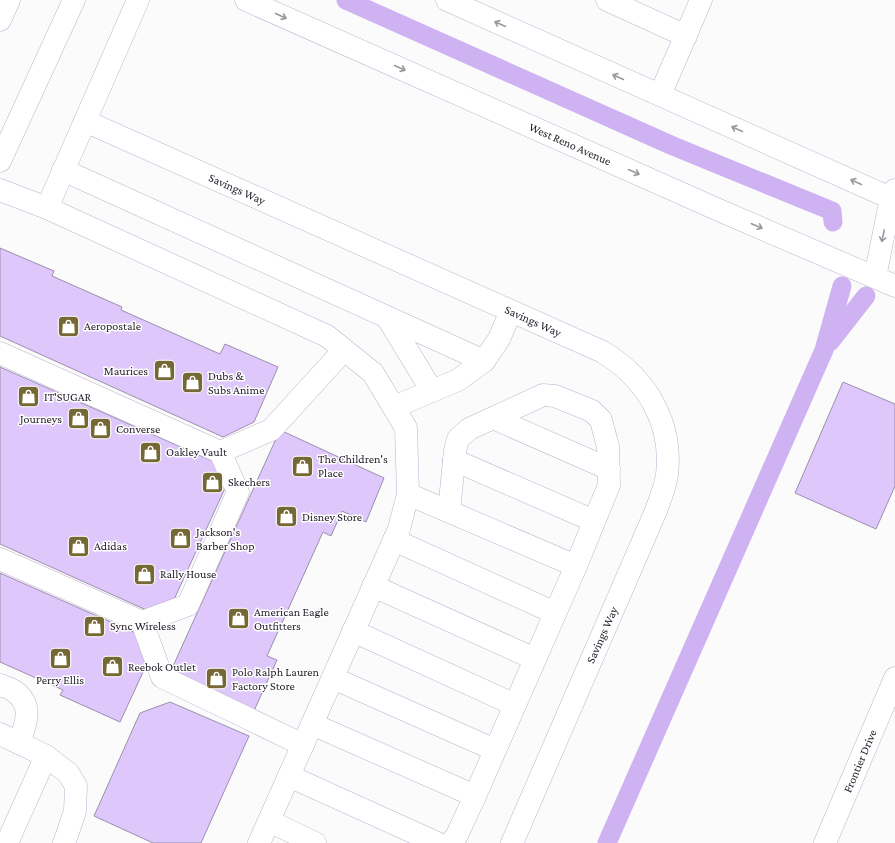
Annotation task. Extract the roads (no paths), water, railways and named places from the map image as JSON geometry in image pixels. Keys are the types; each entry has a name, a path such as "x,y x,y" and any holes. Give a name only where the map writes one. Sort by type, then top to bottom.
{"street":[{"path":"0,20 9,0"},
{"path":"0,161 74,0"},
{"path":"47,208 138,0"},
{"name":"West Reno Avenue","path":"246,0 721,211 895,286"},
{"path":"447,0 660,95 894,196 875,277"},
{"path":"607,0 686,36"},
{"path":"660,95 701,0"},
{"name":"Savings Way","path":"85,121 603,352 615,359 624,367 638,381 650,398 660,416 666,436 668,453 667,475 663,494 512,843"},
{"path":"63,170 484,361"},
{"path":"3,198 47,208 326,336 373,373 406,428 408,494 399,528 259,843"},
{"path":"875,277 895,250"},
{"path":"394,407 458,380 484,361 499,339 511,311"},
{"path":"387,317 432,391"},
{"path":"220,452 271,430 344,350"},
{"path":"0,354 220,452 238,492 188,605 142,622 0,559"},
{"path":"449,511 455,451 458,439 469,429 543,395 554,396 592,411 601,420 608,447 609,484 576,566 475,796 457,835 451,843"},
{"path":"493,418 609,469"},
{"path":"454,460 594,521"},
{"path":"408,494 576,566"},
{"path":"394,540 555,613"},
{"path":"374,586 535,659"},
{"path":"142,622 162,677 303,745"},
{"path":"353,631 515,705"},
{"path":"333,678 495,750"},
{"name":"Frontier Drive","path":"825,843 895,678"},
{"path":"0,685 14,690 23,699 27,709 27,720 10,738 46,756 68,773 76,786 75,811 64,843"},
{"path":"312,724 475,796"},
{"path":"7,843 46,756"},
{"path":"289,776 437,843"},
{"path":"269,821 315,843"}],"waterway":[{"path":"346,0 673,146 832,211 833,222"},
{"path":"607,843 824,350 842,286"},
{"path":"830,342 866,296"}],"place":[{"name":"Aeropostale","path":"69,326"},
{"name":"Maurices","path":"164,371"},
{"name":"Dubs & Subs Anime","path":"193,383"},
{"name":"IT'SUGAR","path":"29,397"},
{"name":"Journeys","path":"78,419"},
{"name":"Converse","path":"100,429"},
{"name":"Oakley Vault","path":"151,452"},
{"name":"The Children's Place","path":"302,466"},
{"name":"Skechers","path":"212,482"},
{"name":"Disney Store","path":"287,517"},
{"name":"Jackson's Barber Shop","path":"181,539"},
{"name":"Adidas","path":"78,546"},
{"name":"Rally House","path":"145,574"},
{"name":"American Eagle Outfitters","path":"239,619"},
{"name":"Sync Wireless","path":"94,626"},
{"name":"Perry Ellis","path":"60,659"},
{"name":"Reebok Outlet","path":"113,667"},
{"name":"Polo Ralph Lauren Factory Store","path":"216,679"}]}
